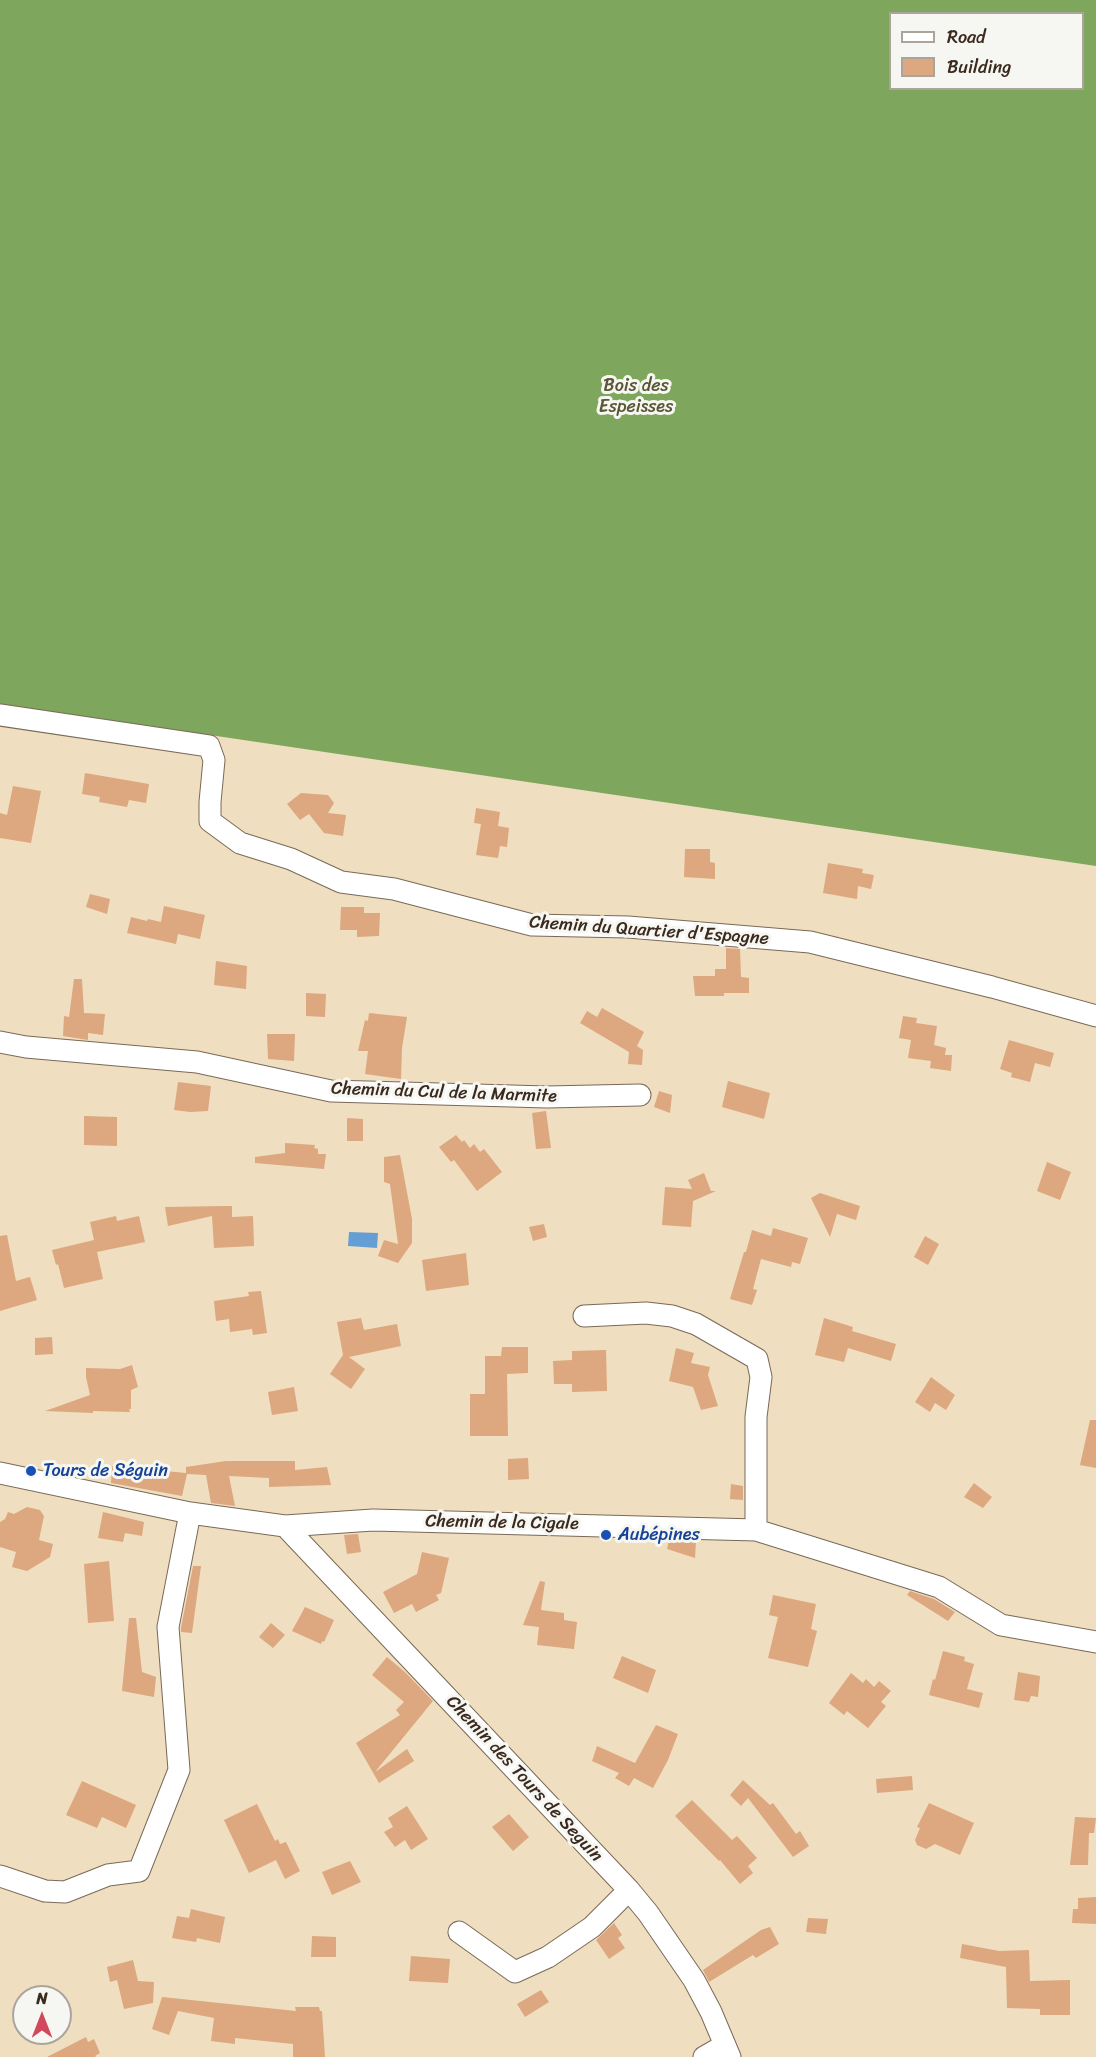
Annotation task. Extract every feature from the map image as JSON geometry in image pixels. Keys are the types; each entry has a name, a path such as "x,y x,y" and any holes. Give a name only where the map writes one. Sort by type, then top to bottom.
{"street":[{"name":"Chemin du Quartier d'Espagne","path":"0,715 208,746 214,760 210,821 240,843 291,859 341,882 394,890 532,925 627,927 810,942 992,987 1096,1016"},
{"name":"Chemin du Cul de la Marmite","path":"0,1042 26,1047 196,1062 331,1091 547,1097 640,1095"},
{"path":"584,1316 646,1313 672,1316 696,1324 757,1359 760,1377 756,1417 756,1530"},
{"name":"Chemin de la Cigale","path":"0,1473 190,1513 285,1526 373,1520 756,1530 939,1587 1000,1624 1096,1642"},
{"path":"0,1876 45,1891 65,1892 108,1875 139,1871 179,1770 168,1627 190,1513"},
{"name":"Chemin des Tours de Seguin","path":"285,1526 629,1890 648,1913 694,1980 728,2051"},
{"path":"459,1932 515,1972 548,1957 592,1927 629,1890"},
{"path":"705,2057 728,2051"}],"green space":[{"name":"Bois des Espeisses","path":"0,0 1096,0 1096,866 0,704"}],"water":[{"path":"349,1232 378,1233 377,1248 348,1246"}],"building":[{"path":"85,773 149,784 146,803 129,800 127,807 99,802 100,797 82,794"},
{"path":"13,786 41,791 31,843 0,838 0,813 7,815"},
{"path":"301,793 328,795 334,803 328,813 346,815 343,836 324,833 309,814 300,820 287,804"},
{"path":"476,808 500,812 498,826 509,828 507,847 500,846 498,858 476,855 481,824 474,823"},
{"path":"685,849 710,849 710,862 715,863 715,879 684,877"},
{"path":"828,863 863,869 862,873 874,875 871,889 858,886 857,899 823,893"},
{"path":"90,894 110,899 107,914 86,907"},
{"path":"164,906 205,915 200,939 178,934 176,944 127,933 131,917 161,922"},
{"path":"341,907 364,907 364,913 380,913 379,936 357,937 357,930 340,930"},
{"path":"726,948 740,949 741,977 749,978 749,993 695,996 693,976 715,976 715,969 726,969"},
{"path":"216,961 247,966 246,989 214,985"},
{"path":"74,979 82,979 84,1013 105,1014 103,1035 88,1033 88,1040 63,1036 64,1016 69,1017"},
{"path":"306,993 326,994 325,1017 306,1016"},
{"path":"602,1008 644,1032 637,1046 643,1050 642,1065 628,1064 629,1052 580,1023 587,1011 597,1017"},
{"path":"369,1013 407,1017 402,1048 401,1079 365,1074 368,1051 358,1051 365,1020 368,1021"},
{"path":"903,1016 917,1018 916,1023 937,1026 934,1045 946,1048 945,1055 952,1055 951,1071 930,1068 931,1061 908,1058 911,1040 899,1038"},
{"path":"267,1034 295,1034 294,1061 268,1059"},
{"path":"1009,1040 1054,1053 1050,1067 1035,1063 1030,1082 1011,1077 1012,1073 1000,1069"},
{"path":"728,1081 770,1093 764,1119 722,1107"},
{"path":"178,1082 211,1086 208,1111 174,1110"},
{"path":"659,1091 672,1095 670,1113 654,1107"},
{"path":"546,1111 551,1148 536,1149 532,1113"},
{"path":"84,1116 117,1117 117,1146 84,1145"},
{"path":"347,1118 363,1119 363,1141 347,1141"},
{"path":"456,1135 470,1148 474,1144 480,1152 484,1149 502,1172 477,1191 454,1160 451,1162 439,1147"},
{"path":"285,1143 315,1145 314,1148 318,1149 318,1154 326,1154 324,1169 255,1163 255,1157 285,1153"},
{"path":"400,1155 412,1219 412,1243 398,1263 378,1256 384,1240 398,1244 390,1184 384,1182 384,1157"},
{"path":"1047,1162 1071,1172 1060,1200 1037,1191"},
{"path":"704,1173 711,1191 716,1191 693,1201 691,1227 662,1225 665,1187 692,1189 688,1180"},
{"path":"820,1193 860,1206 856,1220 837,1214 830,1237 811,1198"},
{"path":"232,1206 232,1217 253,1216 254,1246 214,1248 212,1216 168,1226 165,1207"},
{"path":"116,1216 117,1221 139,1216 145,1242 97,1252 103,1279 64,1288 52,1250 94,1240 90,1222"},
{"path":"544,1224 547,1237 533,1241 529,1227"},
{"path":"773,1228 808,1238 800,1264 792,1262 791,1267 761,1259 753,1289 757,1290 752,1305 730,1299 752,1230 771,1236"},
{"path":"7,1235 16,1281 30,1277 37,1300 0,1311 0,1236"},
{"path":"925,1236 939,1244 928,1265 914,1257"},
{"path":"466,1253 469,1285 426,1291 422,1260"},
{"path":"261,1291 267,1333 253,1335 252,1329 230,1332 229,1319 216,1321 214,1301 249,1296 248,1292"},
{"path":"361,1318 364,1330 397,1324 401,1346 349,1357 365,1369 351,1389 330,1374 343,1355 337,1322"},
{"path":"824,1318 853,1327 852,1331 896,1344 891,1361 848,1348 844,1362 815,1355"},
{"path":"52,1337 53,1354 35,1355 35,1338"},
{"path":"502,1347 528,1347 528,1373 507,1374 508,1436 470,1436 470,1394 485,1394 485,1356 501,1356"},
{"path":"676,1348 694,1353 691,1363 710,1367 708,1375 718,1406 701,1410 693,1387 669,1381"},
{"path":"606,1350 607,1391 572,1392 572,1384 554,1384 553,1361 572,1360 572,1351"},
{"path":"132,1365 138,1387 131,1390 130,1412 45,1411 90,1395 86,1368 120,1369"},
{"path":"931,1377 955,1395 946,1410 935,1403 930,1412 915,1402"},
{"path":"294,1387 298,1411 272,1415 268,1392"},
{"path":"1090,1420 1096,1420 1096,1468 1080,1465"},
{"path":"528,1458 529,1479 508,1480 508,1459"},
{"path":"226,1461 295,1461 295,1470 327,1467 331,1485 269,1487 269,1478 229,1476 235,1506 211,1503 206,1475 187,1474 182,1496 111,1483 112,1466 186,1473 186,1467"},
{"path":"974,1483 992,1497 983,1508 964,1497"},
{"path":"731,1484 743,1486 743,1500 730,1499"},
{"path":"27,1507 40,1510 44,1516 39,1540 53,1544 50,1557 27,1571 12,1567 16,1552 0,1547 0,1522 5,1519 8,1512 14,1514"},
{"path":"103,1512 144,1522 142,1536 125,1533 123,1542 98,1538"},
{"path":"358,1534 361,1552 347,1554 344,1535"},
{"path":"669,1540 696,1541 695,1558 667,1549"},
{"path":"422,1552 449,1558 441,1593 436,1595 439,1600 416,1612 412,1604 394,1613 383,1592 417,1574"},
{"path":"109,1561 114,1621 88,1623 84,1564"},
{"path":"193,1566 201,1566 192,1633 181,1632 181,1628"},
{"path":"540,1581 545,1582 541,1610 564,1613 564,1620 577,1622 574,1649 537,1645 539,1627 523,1625"},
{"path":"910,1591 934,1599 955,1612 948,1621 907,1595"},
{"path":"773,1595 816,1604 811,1629 817,1631 808,1667 768,1658 778,1617 769,1615"},
{"path":"305,1607 334,1620 321,1644 292,1631"},
{"path":"129,1618 136,1618 142,1672 156,1677 154,1697 122,1691"},
{"path":"271,1623 285,1635 273,1648 259,1637"},
{"path":"943,1651 965,1657 964,1661 974,1664 967,1689 983,1693 979,1708 929,1695"},
{"path":"622,1656 656,1670 648,1693 613,1678"},
{"path":"387,1657 433,1701 375,1772 407,1749 414,1761 379,1783 356,1743 400,1715 396,1710 404,1702 372,1675"},
{"path":"1018,1672 1040,1676 1038,1697 1031,1696 1029,1702 1014,1700"},
{"path":"851,1673 863,1683 866,1679 874,1687 879,1681 891,1691 881,1702 886,1706 868,1728 847,1711 844,1715 829,1703"},
{"path":"656,1725 678,1734 668,1760 653,1788 634,1778 629,1786 615,1778 619,1773 592,1761 597,1746 635,1763"},
{"path":"912,1776 913,1790 877,1793 876,1779"},
{"path":"743,1780 770,1805 773,1803 796,1834 800,1831 809,1846 793,1857 748,1798 741,1806 730,1795"},
{"path":"82,1781 136,1805 126,1828 102,1817 97,1828 66,1815"},
{"path":"692,1800 732,1840 737,1836 757,1858 748,1866 753,1873 740,1884 720,1860 675,1816"},
{"path":"929,1803 974,1823 960,1855 935,1844 926,1849 917,1845 915,1840 920,1828 917,1827"},
{"path":"257,1804 275,1841 278,1839 280,1844 286,1842 300,1871 285,1879 276,1860 249,1873 224,1820"},
{"path":"407,1806 428,1839 411,1850 405,1840 395,1847 384,1832 393,1827 388,1818"},
{"path":"509,1814 529,1837 513,1851 492,1827"},
{"path":"1075,1817 1096,1818 1094,1833 1089,1833 1088,1865 1070,1865"},
{"path":"350,1861 361,1882 332,1895 322,1872"},
{"path":"1096,1897 1096,1924 1072,1923 1073,1909 1078,1909 1078,1898"},
{"path":"191,1909 225,1917 220,1943 197,1938 196,1942 172,1938 177,1916 189,1918"},
{"path":"808,1918 828,1919 826,1934 806,1932"},
{"path":"614,1923 622,1935 618,1938 625,1948 609,1959 596,1940"},
{"path":"770,1927 779,1944 756,1958 753,1955 709,1982 703,1970 761,1930"},
{"path":"312,1936 336,1937 336,1957 311,1957"},
{"path":"962,1944 999,1951 1029,1950 1030,1981 1070,1980 1070,2015 1040,2015 1040,2009 1007,2008 1006,1967 960,1958"},
{"path":"411,1956 450,1959 448,1983 409,1981"},
{"path":"133,1960 138,1981 154,1982 153,2003 124,2009 117,1980 110,1982 107,1967"},
{"path":"541,1990 549,2002 525,2017 517,2004"},
{"path":"162,1997 296,2011 295,2007 319,2007 322,2011 325,2057 293,2057 293,2044 235,2038 235,2044 211,2041 214,2018 178,2011 169,2035 152,2029"},
{"path":"86,2037 88,2042 94,2039 100,2053 96,2057 47,2057"}],"place":[{"name":"Tours de Séguin","path":"31,1471"},
{"name":"Aubépines","path":"606,1535"}]}
